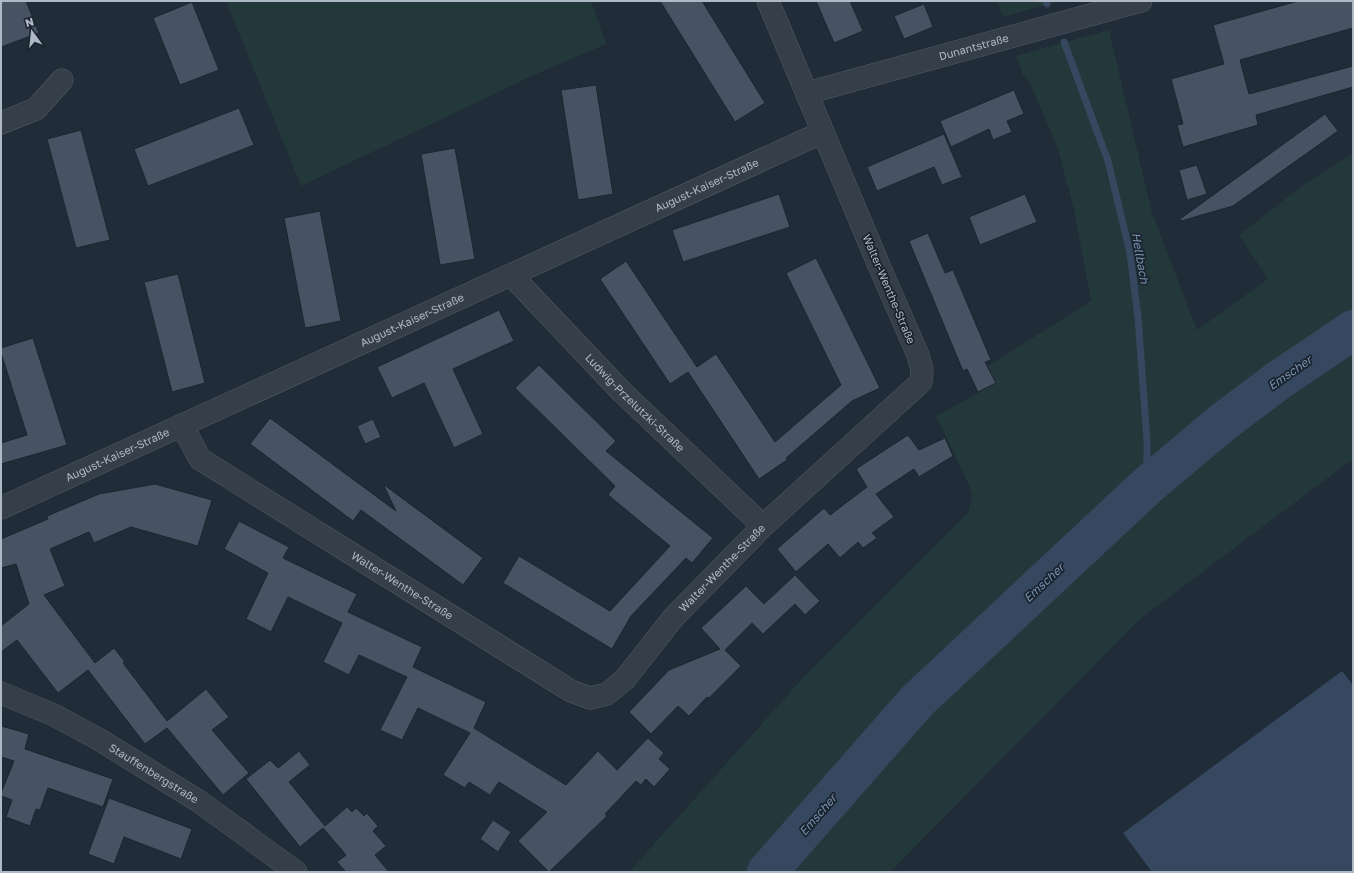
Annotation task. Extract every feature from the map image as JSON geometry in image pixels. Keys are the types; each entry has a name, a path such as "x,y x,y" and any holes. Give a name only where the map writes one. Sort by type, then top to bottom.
{"street":[{"name":"Walter-Wenthe-Straße","path":"182,425 200,459 551,679 572,691 590,698 607,694 625,679 673,618 763,526 921,382 922,370 918,355 768,1"},
{"name":"Dunantstraße","path":"807,93 1139,1"},
{"path":"1,123 36,109 62,80"},
{"name":"August-Kaiser-Straße","path":"1,508 823,132"},
{"name":"Ludwig-Przelutzki-Straße","path":"511,275 622,392 763,526"},
{"name":"Stauffenbergstraße","path":"1,693 54,715 100,740 200,802 296,872"}],"green space":[{"path":"226,1 591,1 606,44 534,75 301,186"},
{"path":"997,1 1059,1 1003,17"},
{"path":"1109,30 1152,213 1197,330 1268,279 1239,235 1302,186 1353,153 1353,459 1140,619 890,872 629,872 802,679 968,513 972,496 969,485 936,416 996,383 988,366 1091,301 1073,205 1057,146 1029,81 1023,75 1016,56"}],"water":[{"path":"1342,671 1353,685 1353,872 1152,872 1123,833"}],"building":[{"path":"1,1 26,1 39,33 1,47"},
{"path":"660,1 702,1 765,103 735,122"},
{"path":"816,1 850,1 863,31 834,43"},
{"path":"1298,1 1353,1 1353,28 1240,60 1249,94 1353,66 1353,87 1256,115 1258,125 1183,147 1177,125 1183,124 1171,79 1224,64 1213,25"},
{"path":"192,2 219,70 180,85 153,18"},
{"path":"924,4 933,27 904,39 894,16"},
{"path":"596,85 613,194 578,200 561,90"},
{"path":"1014,90 1024,114 1007,121 1012,132 993,140 989,129 951,147 940,121"},
{"path":"239,108 254,145 148,186 134,149"},
{"path":"1325,114 1338,131 1233,206 1181,221 1180,219"},
{"path":"81,130 110,240 76,248 47,139"},
{"path":"944,134 962,177 942,185 934,167 877,191 867,167"},
{"path":"455,148 475,259 440,265 421,154"},
{"path":"1197,165 1207,194 1187,200 1179,170"},
{"path":"779,194 790,227 683,262 672,230"},
{"path":"1025,194 1037,222 980,245 969,217"},
{"path":"320,211 341,321 305,328 284,218"},
{"path":"928,233 945,273 953,270 991,360 985,362 996,383 978,392 967,369 963,371 909,241"},
{"path":"816,258 880,388 852,401 786,458 787,460 759,479 688,372 670,384 600,279 626,261 697,367 716,354 775,442 841,385 786,273"},
{"path":"178,274 205,383 172,392 144,282"},
{"path":"499,310 514,341 453,369 483,434 454,448 424,383 392,398 377,367"},
{"path":"33,338 67,445 1,464 1,443 27,435 1,353 1,348"},
{"path":"539,365 616,441 606,451 713,538 692,563 686,558 631,616 612,649 503,583 519,556 610,611 670,546 608,495 615,486 515,388"},
{"path":"270,418 396,511 383,484 483,558 463,585 361,510 353,521 250,444"},
{"path":"373,419 381,437 365,444 357,426"},
{"path":"908,435 919,450 945,438 953,456 919,477 914,469 876,494 894,517 872,533 877,538 863,548 858,542 840,558 828,544 796,572 777,549 824,508 830,515 867,487 856,469"},
{"path":"155,484 212,500 198,546 131,527 94,543 89,532 50,549 65,586 44,595 95,663 114,648 125,662 123,663 167,721 206,689 229,717 212,730 249,773 223,795 167,728 145,744 88,670 58,693 17,640 1,652 1,626 29,604 16,564 1,568 1,539 48,519 47,516 99,494"},
{"path":"239,521 289,547 283,558 357,594 348,612 422,647 413,667 486,702 474,728 566,785 598,751 617,770 648,738 664,753 659,759 670,769 654,787 646,779 641,785 636,781 605,814 607,816 549,872 518,841 547,812 499,782 490,795 469,782 465,788 443,775 470,733 418,708 402,740 380,730 407,677 359,655 349,675 323,662 342,623 288,597 271,632 246,619 268,573 224,549"},
{"path":"795,575 820,601 805,615 795,604 763,634 752,623 725,650 741,666 709,698 707,697 689,716 678,706 651,734 629,712 669,670 720,649 701,628 746,586 764,604"},
{"path":"1,726 29,734 25,749 113,779 103,807 48,788 40,810 36,809 30,826 6,817 12,800 1,796 1,793 14,761 1,757"},
{"path":"299,751 310,765 289,782 325,826 347,807 352,812 356,808 364,816 367,813 378,826 373,831 386,846 375,855 389,872 346,872 337,862 346,855 323,828 300,847 246,779 270,760 278,768"},
{"path":"109,798 192,829 181,859 124,837 114,864 88,854"},
{"path":"493,820 511,832 498,852 480,839"}],"waterway":[{"name":"Hellbach","path":"1064,42 1108,161 1130,253 1138,317 1147,441 1147,486"},
{"name":"Emscher","path":"767,872 917,701 1147,486 1223,422 1279,380 1353,330"}]}
